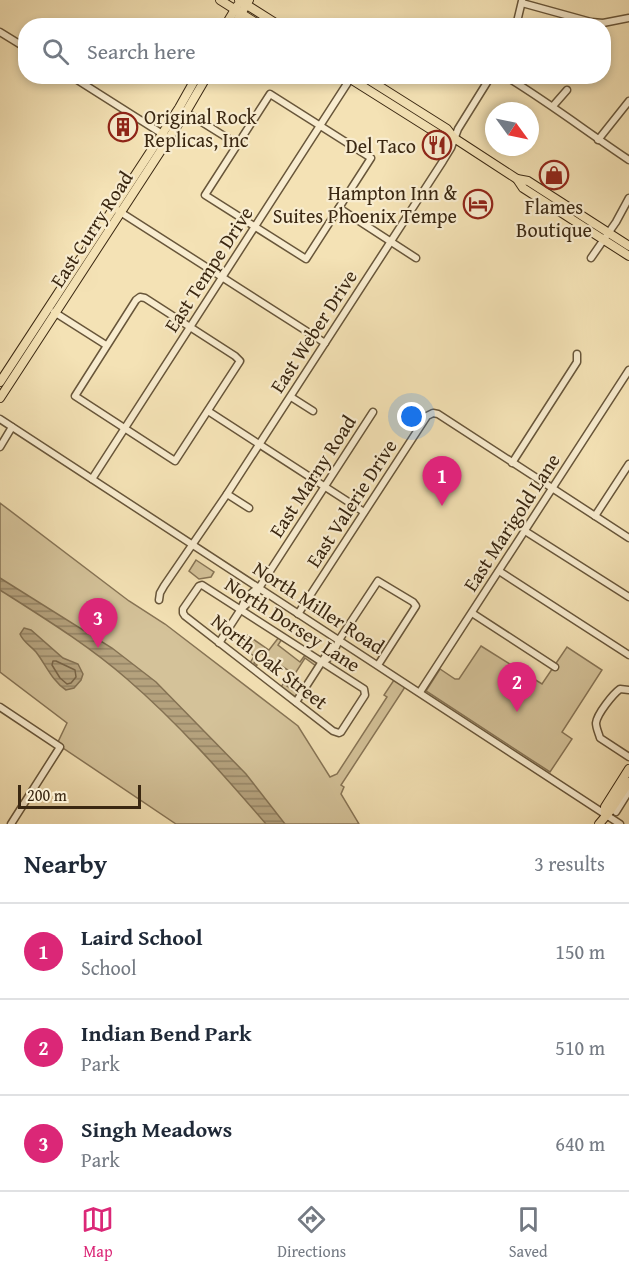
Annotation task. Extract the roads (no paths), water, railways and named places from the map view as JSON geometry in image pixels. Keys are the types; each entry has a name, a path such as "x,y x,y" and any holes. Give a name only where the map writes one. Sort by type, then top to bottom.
{"main road":[{"path":"220,0 249,18"},
{"path":"236,18 243,1 268,18"},
{"path":"232,18 238,11"},
{"name":"East Curry Road","path":"0,398 166,136 182,110 193,84"},
{"name":"East Curry Road","path":"182,110 204,84"},
{"path":"360,84 446,139 454,138"},
{"path":"376,84 447,129 454,138 518,179 523,188 607,237 629,246"},
{"path":"607,237 629,256"},
{"name":"East Curry Road","path":"0,382 53,311"},
{"path":"605,814 604,807 629,769"},
{"path":"599,824 629,782"}],"street":[{"path":"518,18 522,2 572,18"},
{"path":"611,21 629,18"},
{"path":"0,32 18,43"},
{"path":"84,84 166,136"},
{"name":"East Tempe Drive","path":"92,479 321,125 345,84"},
{"name":"East Weber Drive","path":"159,600 160,593 291,397 447,155 454,138 486,84"},
{"path":"518,84 629,160"},
{"path":"553,106 567,90"},
{"path":"270,94 321,125 371,158 306,259 204,195 270,94"},
{"path":"598,140 629,101"},
{"path":"182,110 237,144"},
{"path":"591,258 607,237 629,198"},
{"path":"339,208 416,258"},
{"path":"117,210 325,343"},
{"path":"140,297 146,298 190,327 240,361 175,461 75,396 106,345 140,297"},
{"path":"53,311 106,345"},
{"path":"577,354 577,362 512,463 629,538"},
{"name":"East Marigold Lane","path":"420,692 629,370"},
{"path":"291,397 313,411"},
{"path":"208,411 364,512"},
{"name":"East Marny Road","path":"219,643 248,600 256,596 373,411"},
{"name":"East Valerie Drive","path":"298,614 427,416 433,413 438,414 512,463"},
{"name":"North Miller Road","path":"0,419 620,824"},
{"path":"0,447 12,427"},
{"path":"595,516 629,464"},
{"path":"227,494 249,508"},
{"path":"525,531 629,597"},
{"path":"499,571 629,655"},
{"path":"296,702 378,581 416,606 378,665"},
{"name":"North Dorsey Lane","path":"183,613 199,586 202,585 366,692 339,734"},
{"name":"North Oak Street","path":"183,613 339,734"},
{"path":"472,613 555,666"},
{"path":"629,690 620,689 613,695 596,724 600,738 629,757"},
{"path":"0,707 60,747 11,824"},
{"path":"616,812 629,791"}],"water":[{"path":"0,578 112,648 156,682 246,774 285,824 266,824 199,749 146,696 81,643 0,590"},
{"path":"24,628 31,630 63,658 78,664 83,674 74,688 66,690 57,682 36,652 21,637 20,634"}],"place":[{"name":"Original Rock Replicas, Inc","path":"123,127"},
{"name":"Del Taco","path":"437,145"},
{"name":"Flames Boutique","path":"554,175"},
{"name":"Hampton Inn & Suites Phoenix Tempe","path":"478,204"},
{"name":"Laird School","path":"442,506"},
{"name":"Singh Meadows","path":"98,648"},
{"name":"Indian Bend Park","path":"517,712"}]}
